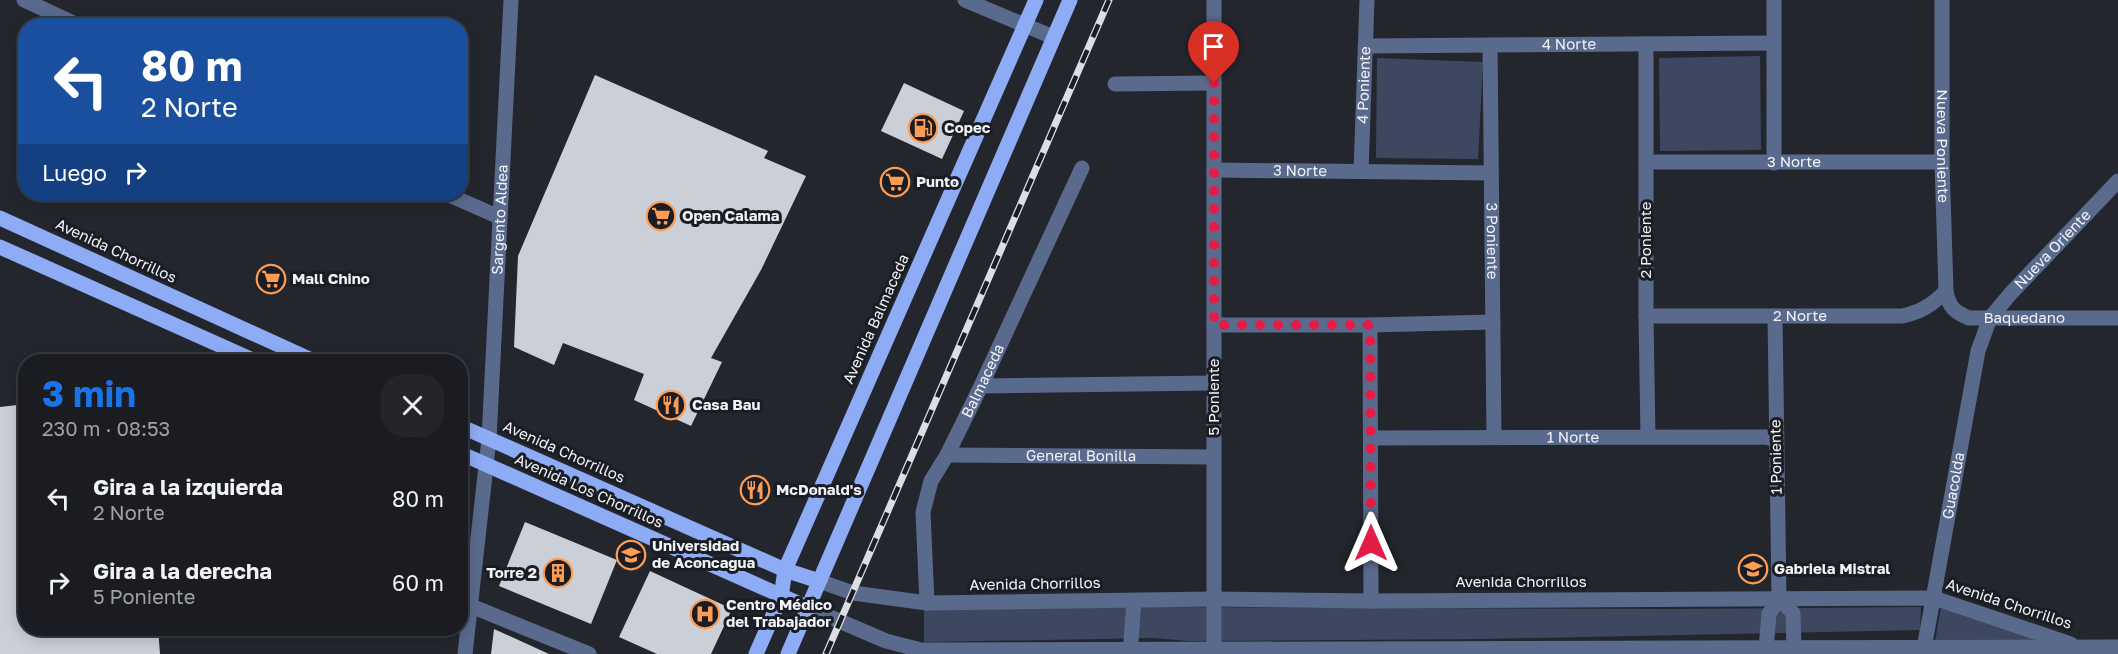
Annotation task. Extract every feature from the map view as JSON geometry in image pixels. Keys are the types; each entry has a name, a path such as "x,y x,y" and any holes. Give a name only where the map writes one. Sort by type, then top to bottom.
{"main road":[{"name":"Avenida Balmaceda","path":"756,654 781,597 785,570 1036,0"},
{"path":"788,654 1070,0"},
{"name":"Avenida Chorrillos","path":"0,218 298,354"},
{"path":"0,247 239,354"},
{"path":"183,329 194,307"},
{"name":"Avenida Chorrillos","path":"468,430 785,570 819,581"},
{"path":"468,456 486,464"},
{"name":"Avenida Los Chorrillos","path":"486,464 808,608"}],"street":[{"path":"24,0 63,18"},
{"name":"Sargento Aldea","path":"468,630 489,439 511,0"},
{"path":"964,0 1053,37"},
{"name":"5 Poniente","path":"1214,0 1214,649"},
{"name":"4 Poniente","path":"1361,171 1367,0"},
{"path":"1774,0 1774,163"},
{"name":"Nueva Poniente","path":"1942,0 1942,162 1946,291"},
{"name":"4 Norte","path":"1365,46 1774,43"},
{"name":"2 Poniente","path":"1646,44 1648,437"},
{"name":"3 Poniente","path":"1490,45 1494,437"},
{"path":"1115,84 1214,83"},
{"name":"3 Norte","path":"1646,162 1942,162"},
{"name":"Balmaceda","path":"927,603 923,512 931,481 981,386 1082,168"},
{"name":"3 Norte","path":"1214,170 1491,173"},
{"name":"Nueva Oriente","path":"1990,318 2118,181"},
{"path":"463,201 499,217"},
{"name":"2 Norte","path":"1646,316 1902,316 1932,305 1946,291"},
{"name":"Baquedano","path":"1946,291 1948,303 1955,312 1969,318 2118,318"},
{"name":"1 Poniente","path":"1766,649 1769,614 1779,598 1775,316"},
{"name":"Guacolda","path":"1924,652 1978,351 1990,318"},
{"path":"1214,325 1493,322"},
{"path":"1370,325 1371,601"},
{"path":"981,386 1214,383"},
{"name":"1 Norte","path":"1371,438 1764,437 1776,439"},
{"name":"General Bonilla","path":"947,454 1214,457"},
{"name":"Avenida Chorrillos","path":"819,581 853,593 927,603 1214,599 1371,601 1934,598 2082,648"},
{"name":"1 Poniente","path":"1779,598 1793,613 1794,649"},
{"path":"1130,652 1134,601"},
{"path":"471,606 589,654"},
{"name":"Avenida Chorrillos","path":"808,608 885,648 921,650 1667,652 1794,649 1924,652 2082,648"},
{"name":"Sargento Aldea","path":"465,654 467,636"},
{"path":"2064,654 2082,648 2118,647"}],"shaded area":[{"path":"1760,56 1761,150 1660,151 1659,58"},
{"path":"1377,58 1483,62 1478,159 1376,158"},
{"path":"1941,606 2045,643 1935,642"},
{"path":"1153,607 1672,609 1921,607 1920,630 1483,639 1189,641 1154,638 924,642 924,609"}],"building":[{"name":"Open Calama","path":"595,75 768,151 764,158 806,176 761,270 711,358 722,362 691,426 634,400 644,374 563,343 554,365 514,347 518,256"},
{"path":"904,83 964,111 942,159 881,131"},
{"path":"18,405 18,636 159,636 160,654 0,654 0,407"},
{"name":"Torre 2","path":"525,522 617,560 591,624 499,586"},
{"path":"650,571 732,609 711,654 657,654 619,637"},
{"path":"494,629 549,654 491,654"}],"railway":[{"path":"826,654 1109,0"}],"place":[{"name":"Copec","path":"923,128"},
{"name":"Punto","path":"895,182"},
{"name":"Open Calama","path":"661,216"},
{"name":"Mall Chino","path":"271,279"},
{"name":"Casa Bau","path":"671,405"},
{"name":"McDonald's","path":"755,490"},
{"name":"Universidad de Aconcagua","path":"631,555"},
{"name":"Gabriela Mistral","path":"1753,569"},
{"name":"Torre 2","path":"558,573"},
{"name":"Centro Médico del Trabajador","path":"705,614"}],"route":[{"path":"1214,83 1214,325 1370,325 1371,543"}]}
